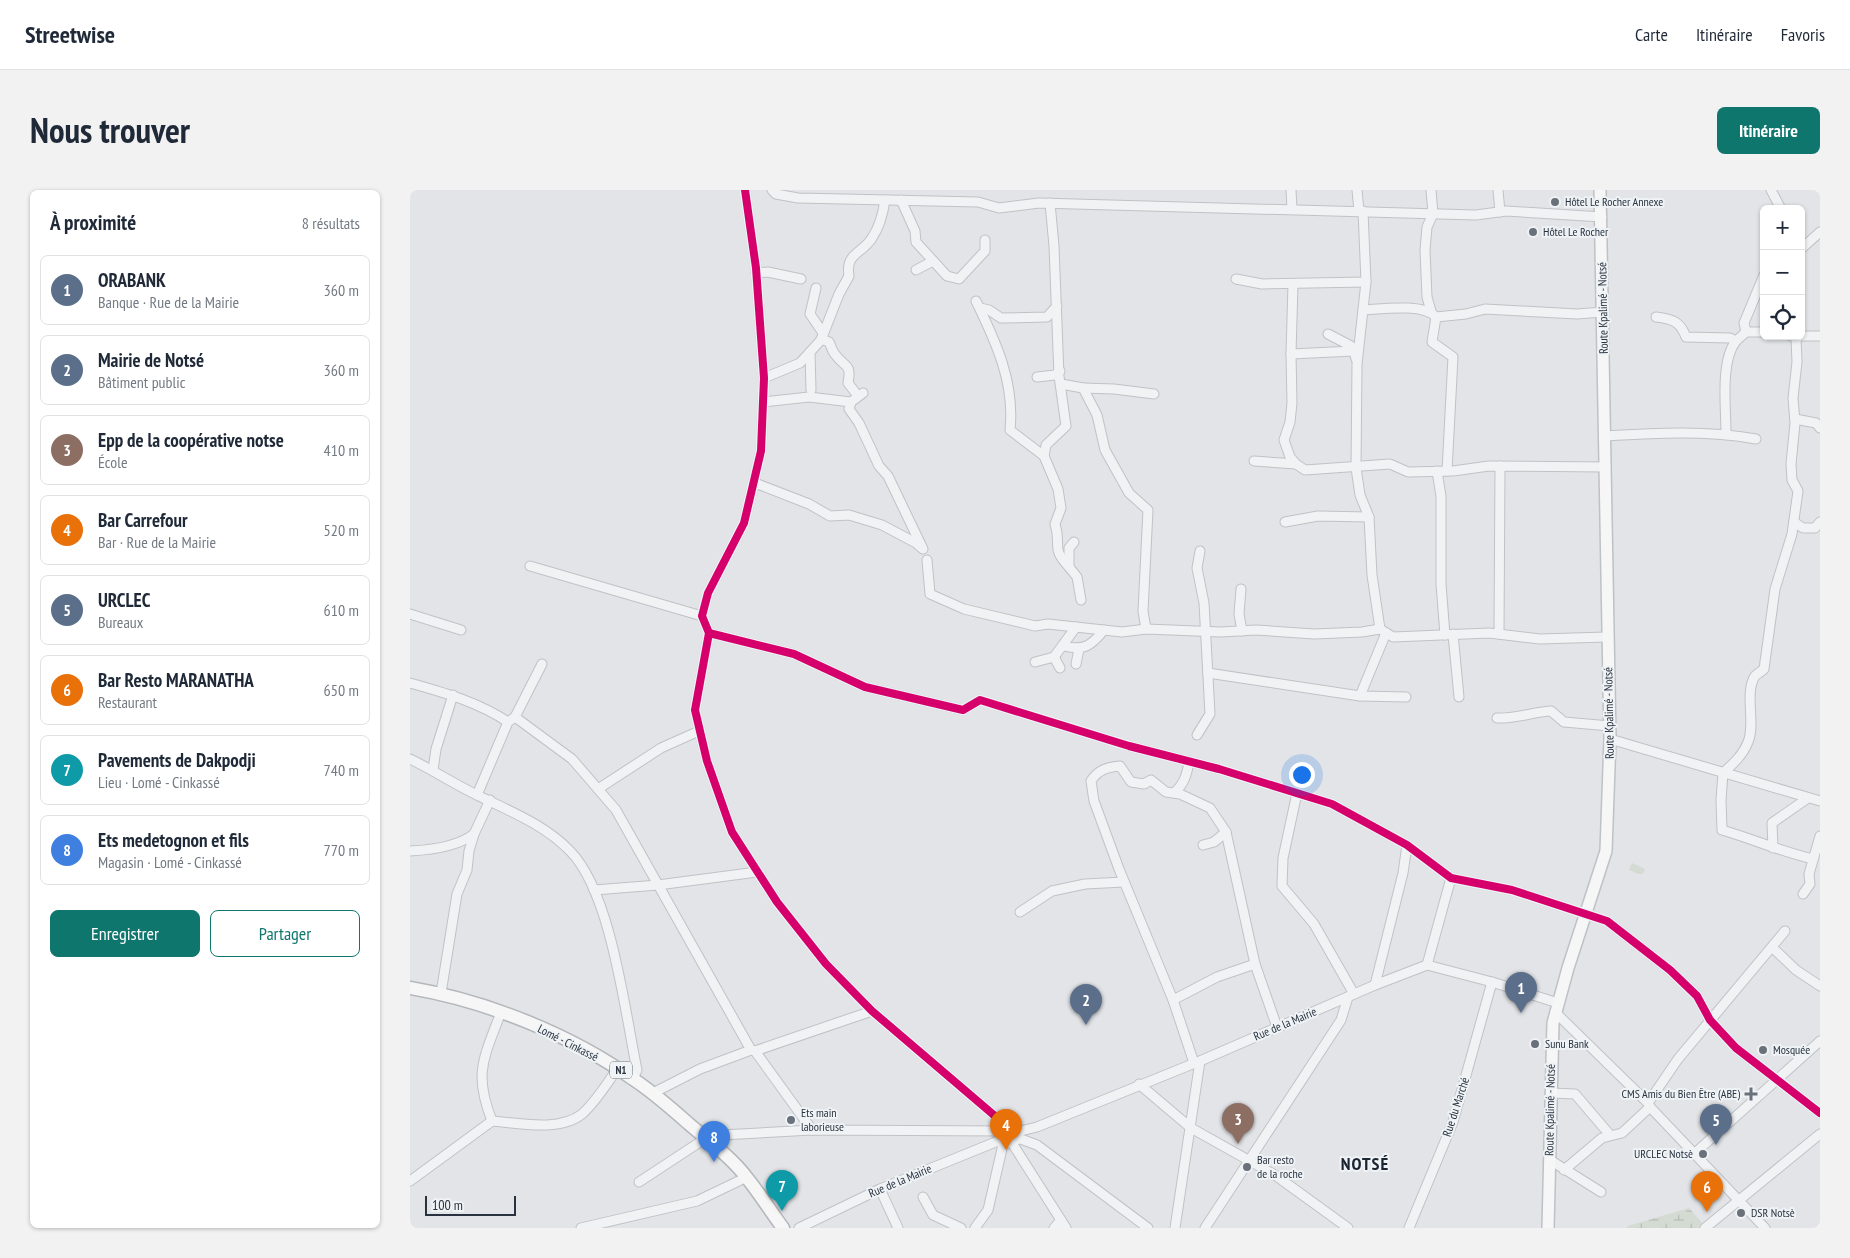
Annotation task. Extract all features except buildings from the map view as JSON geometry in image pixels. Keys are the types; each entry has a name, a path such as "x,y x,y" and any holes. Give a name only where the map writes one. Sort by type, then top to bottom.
{"highway":[{"name":"Lomé - Cinkassé","path":"410,988 441,993 501,1012 554,1034 634,1078 704,1137 746,1177 783,1228"}],"main road":[{"name":"Route Kpalimé - Notsé","path":"1548,1228 1551,1049 1556,1008 1606,851 1610,726 1600,190"}],"street":[{"path":"745,190 756,273 764,378 761,451 755,483 744,523 708,593 702,616 709,633 695,702 699,731 732,832 777,902 826,964 872,1011 1010,1136 1063,1224 1054,1228"},
{"path":"772,190 776,194 798,198 978,202 999,208 1050,203 1476,215 1500,212 1602,217"},
{"path":"1291,190 1292,209"},
{"path":"1357,190 1361,211 1366,282 1357,364 1356,468 1360,495 1369,516 1372,575 1383,631 1360,696"},
{"path":"1431,190 1433,214 1427,227 1425,250 1428,297 1434,314 1432,342 1452,357 1447,471"},
{"path":"1498,190 1500,212"},
{"path":"1771,190 1779,205"},
{"path":"764,378 800,362 822,336 838,294 850,276 848,266 851,258 871,240 880,224 885,200"},
{"path":"901,200 915,231 916,242 947,276 959,279 985,251 985,240"},
{"path":"1044,456 1046,445 1066,426 1060,371 1050,203"},
{"path":"1805,245 1820,232"},
{"path":"916,270 934,261"},
{"path":"756,273 768,272 801,279"},
{"path":"1236,279 1262,284 1366,282"},
{"path":"1294,284 1290,354 1292,403 1290,422 1284,440 1290,457 1305,470 1356,468 1390,464 1408,472 1447,471 1500,466 1606,467"},
{"path":"1746,332 1744,323 1760,285"},
{"path":"816,288 810,314 822,336 829,342 833,352 849,367 848,383 857,397"},
{"path":"1057,306 1047,317 1001,318 978,304 1001,354 1012,408 1010,430 1044,456 1058,489 1061,508 1054,524 1058,534 1056,545 1060,558 1077,577 1080,600"},
{"path":"1363,310 1392,309 1434,314 1466,314 1485,309 1577,314 1603,312"},
{"path":"1656,317 1673,319 1682,326 1686,337 1730,338 1736,341"},
{"path":"815,322 828,320"},
{"path":"1726,434 1727,360 1731,347 1746,332 1760,332"},
{"path":"1328,334 1351,346 1357,364"},
{"path":"1805,337 1820,336"},
{"path":"1794,340 1797,362 1793,398 1795,419 1791,464 1792,480 1798,491 1794,522 1775,589 1764,669 1755,676 1750,696 1751,719 1748,742 1735,763 1723,773 1721,800 1722,830 1750,838 1773,848 1813,859"},
{"path":"1290,354 1354,351"},
{"path":"810,352 812,390"},
{"path":"1036,377 1055,376 1060,371"},
{"path":"1061,384 1083,388 1114,389 1154,394"},
{"path":"1083,388 1096,415 1105,450 1129,493 1148,510 1143,611 1146,629"},
{"path":"763,402 809,397 857,397"},
{"path":"755,483 809,504 830,516 849,515 882,525 916,543 923,549 888,476 879,466 859,423 849,409 857,397"},
{"path":"1795,419 1816,423 1820,428"},
{"path":"1605,436 1647,433 1726,434 1756,438"},
{"path":"1254,461 1296,464"},
{"path":"1499,634 1500,466"},
{"path":"1437,471 1441,496 1441,584 1459,697"},
{"path":"1285,522 1318,516 1369,516"},
{"path":"1794,522 1804,528 1818,526"},
{"path":"1069,566 1069,548 1074,542"},
{"path":"1197,735 1210,714 1204,603 1197,568 1200,551"},
{"path":"927,560 930,594 964,609 1035,626 1048,624 1122,632 1146,629 1314,634 1383,631 1393,637 1499,634 1540,639 1607,637"},
{"path":"530,566 702,616"},
{"path":"1241,589 1238,614 1242,631"},
{"path":"410,614 461,630"},
{"path":"1035,662 1054,657 1064,646 1076,627"},
{"path":"1064,646 1078,649 1091,646 1104,630"},
{"path":"709,633 794,654 865,687 963,710 980,700 1129,746 1189,761 1332,804 1407,844 1451,878 1512,890 1607,921 1670,970 1697,996 1710,1020 1736,1048 1820,1113"},
{"path":"1076,664 1078,649"},
{"path":"1054,657 1060,668"},
{"path":"477,795 511,719 542,664"},
{"path":"1208,673 1360,696 1406,697"},
{"path":"410,683 453,695 511,719 572,759 616,810 753,1051 787,1092 812,1130"},
{"path":"433,770 436,749 453,695"},
{"path":"1498,718 1513,719 1531,712 1551,711 1564,722 1610,726"},
{"path":"598,789 661,748 699,731"},
{"path":"1610,739 1820,801"},
{"path":"410,759 539,827 571,851 589,877 606,919 637,1070 634,1078"},
{"path":"1174,793 1182,785 1188,774 1189,761"},
{"path":"1175,1228 1191,1128 1197,1062 1124,882 1094,801 1091,781 1097,772 1120,766 1131,782 1144,784 1151,780 1166,792 1180,794 1210,808 1226,832 1255,964 1278,1027"},
{"path":"1205,1228 1341,1020 1351,996 1314,924 1282,886 1283,858 1297,793"},
{"path":"1773,848 1772,823 1808,798"},
{"path":"441,993 457,894 467,870 469,851 474,834 490,800"},
{"path":"1203,844 1214,842 1226,832"},
{"path":"411,854 464,842 474,834"},
{"path":"1803,894 1810,884 1809,874 1820,838"},
{"path":"1375,985 1403,873 1407,844"},
{"path":"594,890 658,885 758,872"},
{"path":"1451,878 1427,965 1492,982 1556,1008 1765,1228"},
{"path":"1020,912 1052,891 1085,884 1124,882"},
{"path":"1564,1170 1597,1142 1610,1135 1622,1133 1649,1105 1710,1020 1785,931"},
{"path":"1772,947 1796,970 1820,986"},
{"path":"1173,1000 1217,977 1255,964"},
{"name":"Rue de la Mairie","path":"799,1228 880,1189 1197,1062 1375,985 1427,965"},
{"name":"Rue du Marché","path":"1409,1228 1453,1122 1492,982"},
{"path":"653,1093 700,1070 872,1011"},
{"path":"492,1121 483,1098 480,1081 485,1054 501,1012"},
{"path":"1695,1153 1820,1041"},
{"path":"410,1181 492,1121 546,1126 570,1121 581,1115 589,1107 618,1068"},
{"path":"1139,1084 1191,1128 1275,1175 1348,1228"},
{"path":"1551,1092 1575,1094 1610,1135"},
{"path":"639,1182 704,1137 812,1130 1010,1136 1037,1144 1148,1228"},
{"path":"1705,1228 1820,1134"},
{"path":"975,1227 988,1210 1010,1136"},
{"path":"1550,1160 1600,1192"},
{"path":"581,1228 697,1202 746,1177"},
{"path":"880,1189 898,1228"},
{"path":"923,1197 934,1215 961,1228"}],"green space":[{"path":"1632,863 1645,869 1643,874 1629,870"},
{"path":"1689,1208 1706,1228 1627,1228 1628,1226"}],"cycle path":[{"path":"745,190 756,268 764,378 761,451 744,523 708,593 702,616 709,633 695,710 707,761 732,832 777,902 826,964 872,1011 1009,1128"},
{"path":"709,633 794,654 865,687 963,710 980,700 1129,746 1219,769 1332,804 1407,845 1451,878 1512,890 1607,921 1670,970 1697,996 1710,1020 1736,1048 1820,1113"}],"place":[{"name":"Hôtel Le Rocher Annexe","path":"1555,202"},
{"name":"Hôtel Le Rocher","path":"1533,232"},
{"name":"ORABANK","path":"1521,1013"},
{"name":"Mairie de Notsé","path":"1086,1025"},
{"name":"Sunu Bank","path":"1535,1044"},
{"name":"Mosquée","path":"1763,1050"},
{"name":"CMS Amis du Bien Être (ABE)","path":"1751,1094"},
{"name":"Ets main laborieuse","path":"791,1120"},
{"name":"Epp de la coopérative notse","path":"1238,1144"},
{"name":"URCLEC","path":"1716,1145"},
{"name":"Bar Carrefour","path":"1006,1150"},
{"name":"URCLEC Notsè","path":"1703,1154"},
{"name":"Ets medetognon et fils","path":"714,1162"},
{"name":"Bar resto de la roche","path":"1247,1167"},
{"name":"Pavements de Dakpodji","path":"782,1211"},
{"name":"Bar Resto MARANATHA","path":"1707,1212"},
{"name":"DSR Notsè","path":"1741,1213"}],"district":[{"name":"NOTSÉ","path":"1365,1164"}]}
